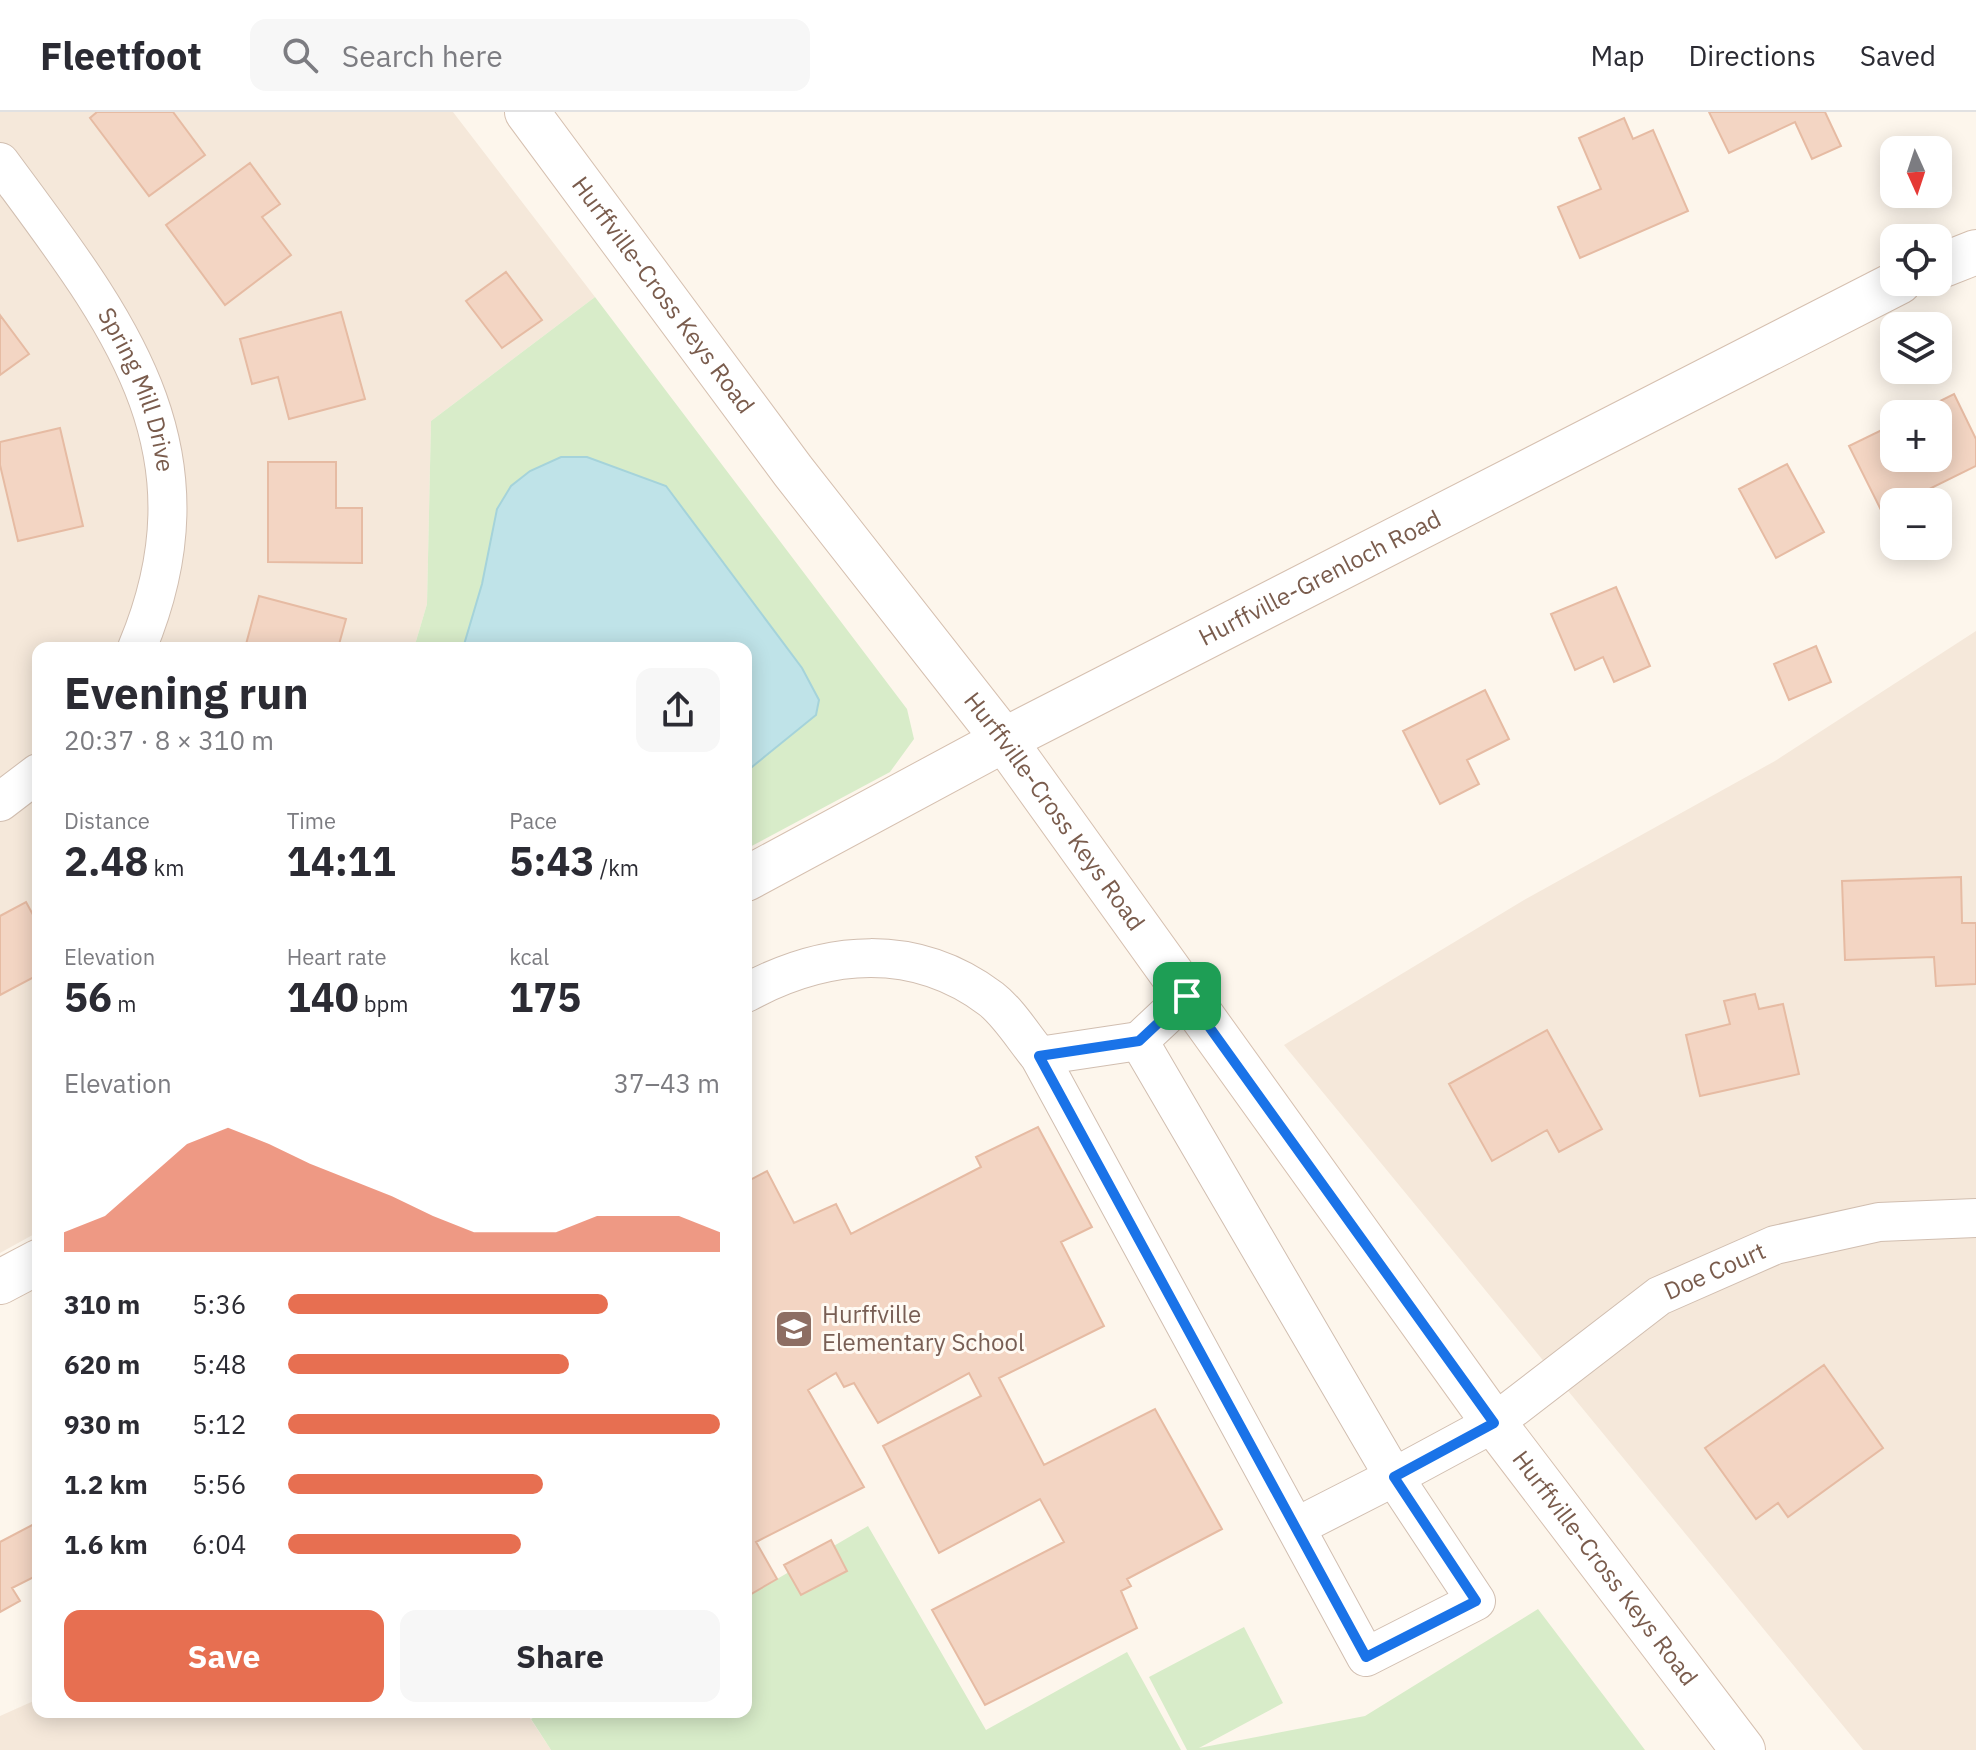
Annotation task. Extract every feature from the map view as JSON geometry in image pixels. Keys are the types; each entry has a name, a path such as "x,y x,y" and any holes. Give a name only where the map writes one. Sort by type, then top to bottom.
{"main road":[{"name":"Hurffville-Cross Keys Road","path":"527,112 793,471 1004,740 1494,1423 1743,1750"},
{"path":"1952,261 1976,252"},
{"name":"Hurffville-Grenloch Road","path":"752,876 1004,740 1880,292"},
{"path":"0,1282 32,1265"}],"street":[{"name":"Spring Mill Drive","path":"0,162 103,305 143,380 157,422 167,513 156,596 139,642"},
{"path":"0,802 32,778"},
{"path":"752,990 772,979 845,959 917,960 952,974 994,1001 1039,1056 1366,1657 1476,1601 1394,1477 1139,1041"},
{"path":"1039,1056 1139,1041 1187,996"},
{"name":"Doe Court","path":"1296,1527 1494,1423 1659,1296 1775,1245 1879,1222 1976,1218"}],"shaded area":[{"path":"0,112 453,112 595,297 431,421 427,604 416,642 32,642 32,1235 0,1253"},
{"path":"1976,631 1976,1750 1863,1750 1284,1045 1524,900 1775,761"},
{"path":"32,1702 32,1718 530,1718 551,1750 0,1750 0,1716"}],"green space":[{"path":"595,297 907,709 914,739 890,772 752,846 752,642 416,642 427,604 431,421"},
{"path":"868,1526 986,1730 1127,1652 1181,1750 551,1750 531,1719 752,1718 752,1594"},
{"path":"1538,1609 1645,1750 1187,1750 1149,1677 1244,1627 1283,1703 1199,1748 1365,1716"}],"water":[{"path":"561,457 587,457 666,486 802,668 819,700 816,715 752,767 752,642 465,642 482,584 497,509 511,486 530,471"}],"building":[{"path":"97,112 173,112 205,155 149,196 90,118"},
{"path":"1709,112 1825,112 1841,146 1812,159 1795,122 1729,153"},
{"path":"1624,118 1633,139 1653,130 1688,211 1580,258 1558,207 1601,189 1579,138"},
{"path":"250,163 280,204 262,217 291,255 225,305 166,225"},
{"path":"506,272 542,320 502,348 466,301"},
{"path":"341,312 365,399 289,419 278,377 252,384 240,339"},
{"path":"0,315 29,354 0,375"},
{"path":"1954,394 1976,439 1976,466 1931,488 1880,488 1880,508 1849,446 1880,431 1880,472 1952,472 1952,400 1942,400"},
{"path":"60,428 83,526 18,541 0,465 0,442"},
{"path":"268,462 336,462 336,508 362,508 362,563 268,562"},
{"path":"1787,464 1824,532 1776,558 1739,489"},
{"path":"1616,587 1650,666 1614,682 1603,657 1575,670 1551,614"},
{"path":"259,596 346,619 340,642 247,642"},
{"path":"1816,646 1831,682 1789,700 1774,664"},
{"path":"1485,690 1509,739 1467,760 1479,784 1440,804 1403,731"},
{"path":"1961,877 1962,923 1976,923 1976,984 1936,986 1934,957 1845,960 1842,881"},
{"path":"26,902 32,913 32,978 0,995 0,916"},
{"path":"1755,994 1759,1009 1783,1004 1799,1074 1700,1096 1686,1035 1730,1024 1724,1001"},
{"path":"1547,1030 1602,1129 1559,1152 1547,1130 1492,1161 1449,1084"},
{"name":"Hurffville Elementary School","path":"1038,1127 1092,1227 1061,1242 1104,1326 999,1378 1044,1465 1155,1409 1222,1529 1127,1579 1131,1586 1121,1591 1137,1628 985,1705 932,1610 1064,1542 1040,1499 939,1553 883,1446 981,1396 969,1373 878,1423 854,1383 844,1387 836,1373 808,1390 864,1487 756,1542 777,1579 752,1594 752,1179 767,1171 794,1223 836,1204 851,1234 981,1167 976,1157"},
{"path":"1824,1365 1883,1448 1788,1517 1778,1503 1756,1519 1705,1448"},
{"path":"32,1525 32,1578 12,1588 20,1601 0,1612 0,1542"},
{"path":"831,1540 847,1571 801,1595 784,1565"}],"place":[{"name":"Hurffville Elementary School","path":"794,1329"}],"route":[{"path":"1187,996 1494,1423 1394,1477 1476,1601 1366,1657 1039,1056 1139,1041 1187,996"}]}
